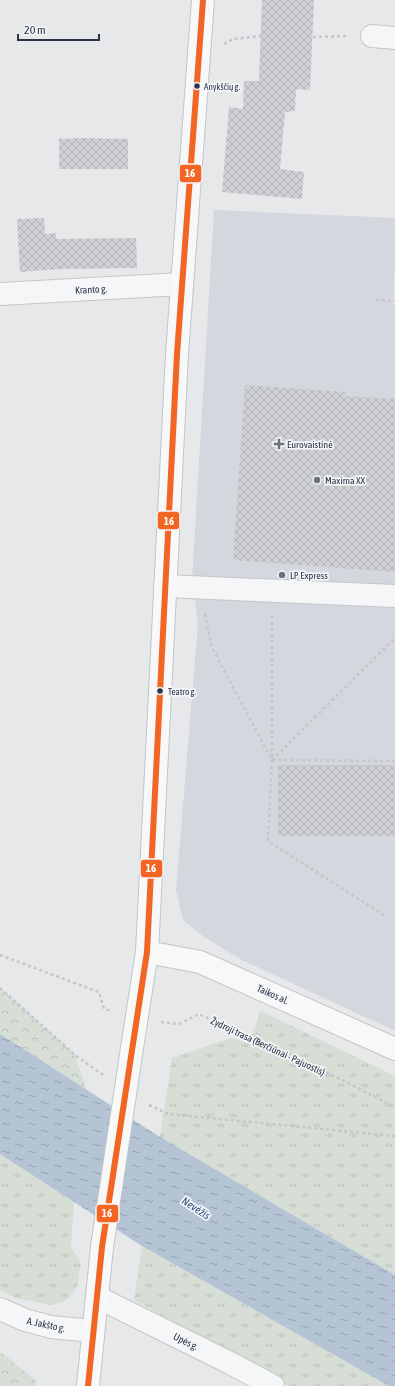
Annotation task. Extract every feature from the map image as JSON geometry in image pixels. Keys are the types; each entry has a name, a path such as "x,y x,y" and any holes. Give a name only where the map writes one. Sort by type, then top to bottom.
{"main road":[{"path":"88,1386 102,1247 147,952 177,354 203,0"},
{"name":"Taikos al.","path":"147,952 200,962 395,1049"}],"street":[{"path":"372,36 395,38"},
{"name":"Kranto g.","path":"0,294 182,284"},
{"path":"165,586 395,596"},
{"name":"Upės g.","path":"97,1297 273,1386"},
{"name":"A. Jakšto g.","path":"0,1309 25,1320 51,1327 93,1332"}],"path":[{"path":"199,57 233,40 261,36"},
{"path":"313,37 372,36"},
{"path":"376,300 395,301"},
{"path":"200,588 212,648 272,760"},
{"path":"273,590 272,760 268,841 387,917"},
{"path":"272,760 395,638"},
{"path":"272,760 395,761"},
{"path":"0,955 99,992 104,1009 137,1019"},
{"path":"0,988 75,1054"},
{"name":"Žydroji trasa (Berčiūnai - Pajuostis)","path":"137,1019 180,1024 199,1014 298,1058 395,1107"},
{"path":"168,1114 395,1136"}],"shaded area":[{"path":"214,210 395,218 393,304 395,304 395,1031 242,960 204,937 183,920 176,890 198,624 192,580"}],"green space":[{"path":"0,988 75,1055 87,1091 0,1034"},
{"path":"261,1011 395,1076 395,1275 160,1137 172,1058 231,1038 249,1042"},
{"path":"0,1154 74,1202 71,1247 81,1262 77,1287 67,1300 51,1305 15,1298 0,1290"},
{"path":"142,1246 389,1386 289,1386 134,1300"},
{"path":"0,1351 36,1381 36,1386 0,1386"}],"water":[{"name":"Nevėžis","path":"0,1034 160,1137 395,1275 395,1386 389,1386 142,1246 0,1154"}],"building":[{"path":"262,0 314,0 310,90 296,89 295,111 285,112 280,169 304,172 302,199 222,192 229,107 243,109 244,81 259,81"},
{"path":"59,139 128,139 128,169 59,169"},
{"path":"44,218 45,234 56,233 56,239 136,238 137,268 61,269 20,272 17,219"},
{"name":"Maxima XX","path":"245,385 345,392 344,396 395,399 395,572 233,560"},
{"path":"278,765 395,765 395,836 278,836"}],"transit line":[{"name":"16","path":"88,1386 102,1247 147,952 177,354 203,0"}],"place":[{"name":"Anykščių g.","path":"197,86"},
{"name":"Eurovaistinė","path":"279,444"},
{"name":"Maxima XX","path":"317,480"},
{"name":"LP Express","path":"282,575"},
{"name":"Teatro g.","path":"160,691"}]}
